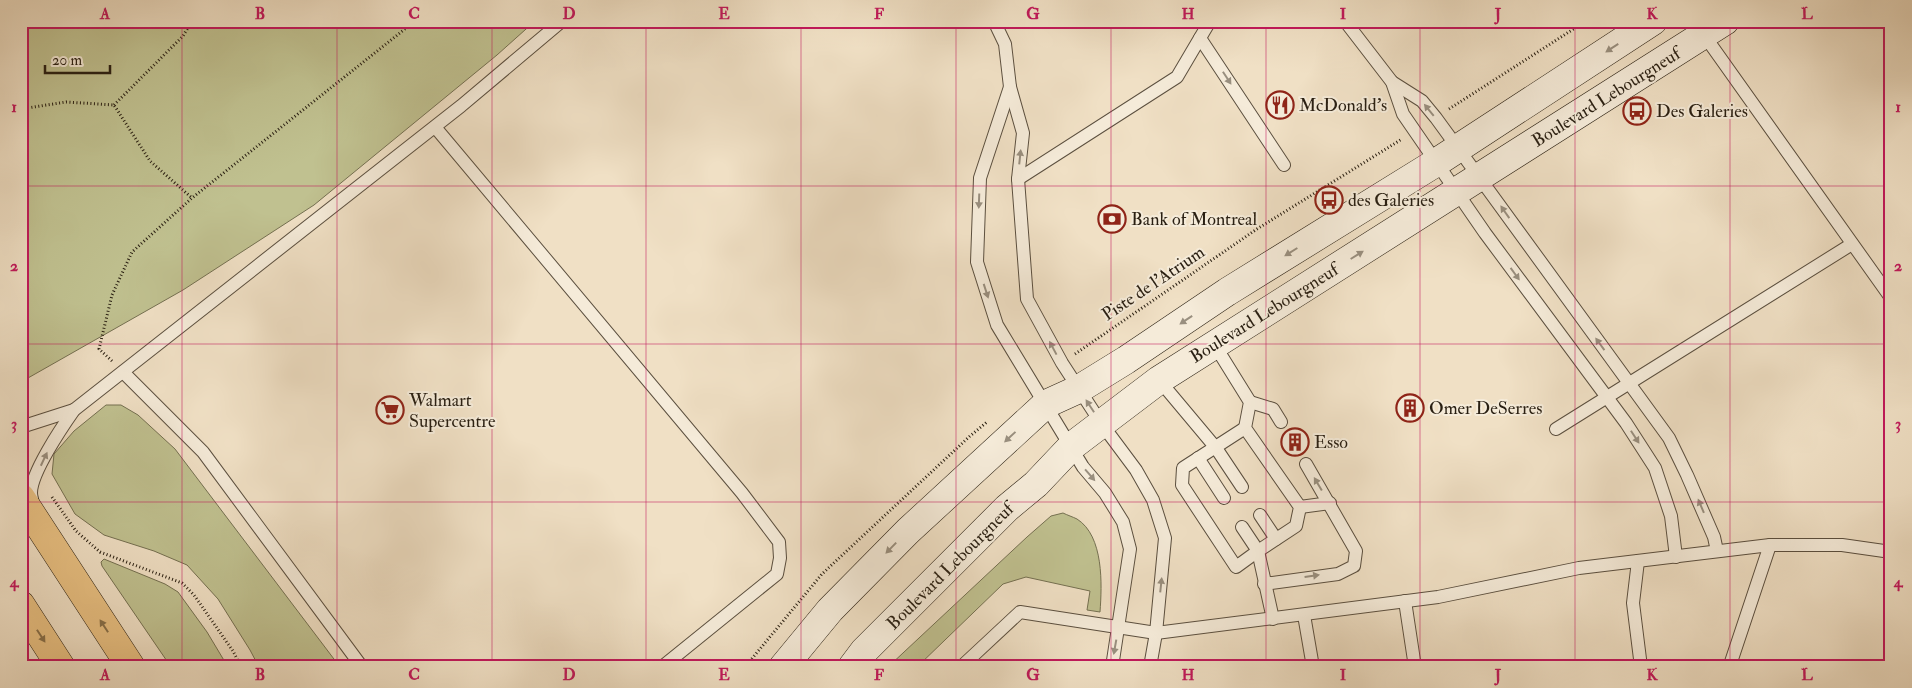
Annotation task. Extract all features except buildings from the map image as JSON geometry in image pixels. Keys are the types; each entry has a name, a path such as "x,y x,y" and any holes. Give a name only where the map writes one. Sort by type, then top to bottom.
{"highway":[{"path":"21,498 131,667"},
{"path":"21,605 61,667"}],"main road":[{"name":"Boulevard Lebourgneuf","path":"783,667 830,610 908,530 1046,404 1079,389 1126,360 1227,292 1448,155 1653,21"},
{"name":"Boulevard Lebourgneuf","path":"852,667 864,652 993,522 1036,484 1072,446 1159,380 1715,28"}],"lane":[{"path":"37,522 31,493 33,483 53,441 74,410 435,127 562,21"},
{"path":"994,21 1005,44 1010,87 1023,133 1018,179 1027,299 1062,364 1145,485 1153,500 1165,538 1156,633 1150,667"},
{"path":"1018,179 1177,77 1210,21"},
{"path":"1346,21 1392,82 1403,114 1448,155 1469,184 1485,233 1626,423 1655,468 1671,516 1676,556"},
{"path":"1715,28 1852,244 1891,298"},
{"path":"1200,38 1284,165"},
{"path":"1392,82 1422,101 1448,155 1469,184 1629,383 1669,438 1688,475 1714,537 1717,552"},
{"path":"1010,87 980,178 977,262 998,325 1083,467 1105,493 1123,522 1130,549 1112,667"},
{"path":"435,127 742,493 779,542 780,558 777,574 662,667"},
{"path":"1556,429 1852,244"},
{"path":"1214,344 1250,402 1273,409 1280,422"},
{"path":"123,372 203,452 362,667"},
{"path":"1159,380 1216,448 1242,487"},
{"path":"1245,428 1300,507 1296,526 1236,567 1182,485 1183,468 1245,428 1250,402"},
{"path":"21,427 74,410"},
{"path":"1198,458 1224,498"},
{"path":"1264,584 1338,574 1354,566 1356,551 1306,464"},
{"path":"1300,507 1330,503"},
{"path":"1260,515 1276,539"},
{"path":"1242,527 1258,551 1273,619"},
{"path":"1731,667 1731,662 1770,545"},
{"path":"960,667 1020,612 1156,633 1304,615 1458,593 1579,568 1770,545 1842,545 1891,552"},
{"path":"1638,561 1634,604 1641,667"},
{"path":"1405,601 1415,667"},
{"path":"1304,615 1313,667"}],"path":[{"path":"21,109 66,102 114,105 183,36 192,21"},
{"path":"123,372 99,349 112,295 132,252 192,198 415,21"},
{"path":"1459,103 1586,21"},
{"path":"114,105 150,161 192,198"},
{"name":"Piste de l'Atrium","path":"1076,353 1257,229 1399,141"},
{"path":"49,493 76,531 100,552 182,583 194,595 241,667"}],"green space":[{"path":"535,21 497,55 314,205 183,290 28,378 21,369 21,22"},
{"path":"106,405 121,405 138,415 175,449 340,667 259,667 218,599 187,565 154,551 104,535 75,514 52,474 54,454 74,431"},
{"path":"1063,513 1077,519 1086,527 1097,549 1101,575 1100,612 1087,610 1090,591 1026,577 1003,584 917,667 888,667 1027,537 1051,516"},
{"path":"104,559 165,584 178,592 207,632 228,667 171,667 102,566 101,562"}],"place":[{"name":"McDonald's","path":"1280,105"},
{"name":"Des Galeries","path":"1637,111"},
{"name":"des Galeries","path":"1329,200"},
{"name":"Bank of Montreal","path":"1112,219"},
{"name":"Omer DeSerres","path":"1410,408"},
{"name":"Walmart Supercentre","path":"390,410"},
{"name":"Esso","path":"1295,442"}]}
